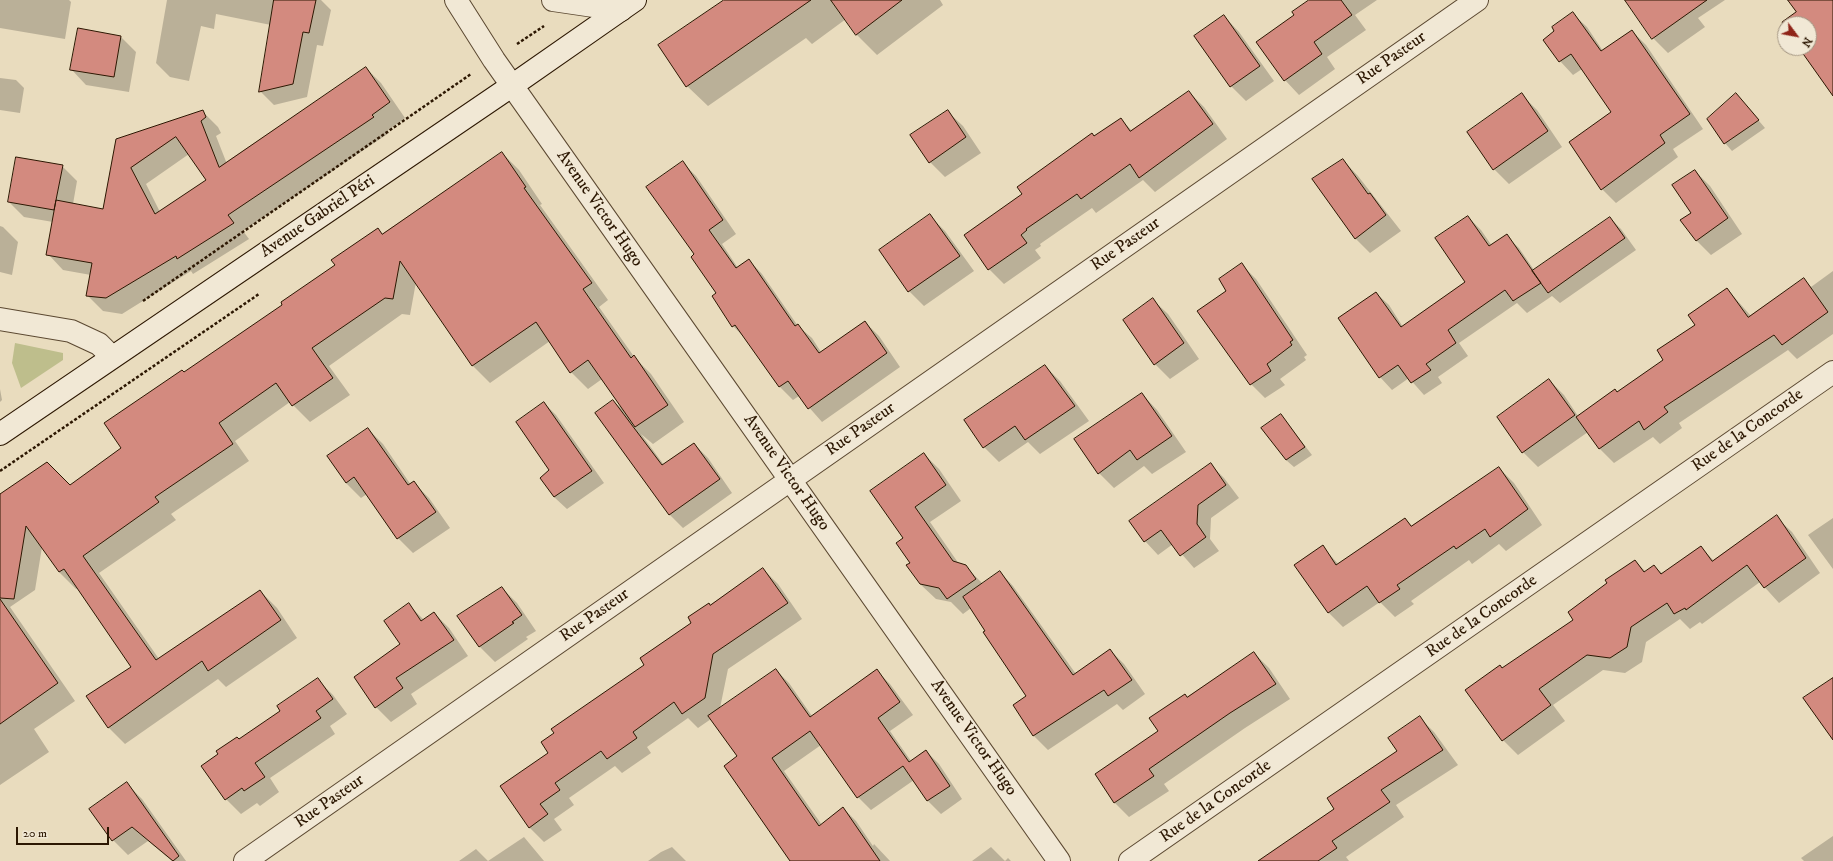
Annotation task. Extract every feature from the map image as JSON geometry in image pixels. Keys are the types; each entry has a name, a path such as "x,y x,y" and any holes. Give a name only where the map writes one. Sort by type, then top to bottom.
{"street":[{"name":"Avenue Victor Hugo","path":"456,0 494,60 1059,861"},
{"path":"553,0 576,4 628,5"},
{"name":"Rue Pasteur","path":"245,861 1477,0"},
{"name":"Avenue Gabriel Péri","path":"0,434 628,5"},
{"path":"0,319 71,331 99,344 112,357"},
{"name":"Rue de la Concorde","path":"1130,861 1833,372"}],"path":[{"path":"137,305 459,81 494,60 576,4"}],"green space":[{"path":"15,343 63,353 63,360 21,388 12,363"}],"building":[{"path":"274,0 316,0 309,33 303,32 293,84 259,92"},
{"path":"724,0 811,0 686,87 658,45"},
{"path":"831,0 902,0 856,35"},
{"path":"1309,0 1341,0 1352,15 1314,42 1322,54 1284,81 1256,42 1294,15 1292,12"},
{"path":"1625,0 1707,0 1652,39"},
{"path":"1788,0 1833,0 1833,96 1805,56 1817,56 1817,16 1790,16 1796,12"},
{"path":"1573,12 1601,51 1632,30 1690,114 1660,135 1665,143 1601,190 1569,142 1611,112 1571,54 1559,62 1543,40 1554,31 1552,27"},
{"path":"1224,15 1260,66 1230,87 1194,36"},
{"path":"78,28 121,36 114,77 70,70"},
{"path":"366,67 390,102 372,115 374,117 228,215 234,223 177,259 176,256 106,298 86,296 92,263 46,255 56,200 103,209 116,139 203,110 206,117 201,121 219,167","holes":["176,137 206,180 155,214 131,168"]},
{"path":"1189,91 1213,124 1139,178 1130,164 1081,199 1077,194 1026,229 1027,230 1021,235 1027,243 988,270 964,235 1022,194 1017,187 1092,133 1094,136 1121,118 1130,131"},
{"path":"1522,93 1548,131 1493,170 1467,132"},
{"path":"1736,93 1759,120 1724,144 1707,119"},
{"path":"948,110 966,137 929,163 910,135"},
{"path":"502,152 526,187 524,188 592,283 583,289 631,358 634,355 668,405 635,427 588,360 570,373 536,322 472,366 400,261 393,299 385,298 312,348 333,378 292,406 276,383 219,423 233,444 155,497 159,502 83,556 156,660 260,590 281,620 208,671 202,661 108,728 86,696 131,667 64,569 59,572 26,526 14,599 0,598 0,494 47,462 70,485 121,448 104,423 182,370 184,372 282,305 281,302 335,265 331,260 378,228 382,234"},
{"path":"16,157 63,165 54,210 8,202"},
{"path":"1343,159 1368,194 1370,193 1386,215 1355,239 1312,179"},
{"path":"683,161 723,220 709,230 736,268 749,259 795,326 798,324 819,353 865,321 887,353 808,409 788,381 779,387 735,325 732,327 712,296 716,293 691,257 694,254 646,187"},
{"path":"1695,170 1728,218 1696,241 1680,220 1691,213 1672,185"},
{"path":"930,214 960,256 908,292 879,250"},
{"path":"1468,216 1489,246 1507,234 1541,283 1513,301 1505,290 1448,330 1456,343 1426,364 1431,370 1411,383 1398,365 1379,378 1338,318 1376,292 1401,327 1465,282 1435,238"},
{"path":"1610,217 1625,238 1548,293 1532,271"},
{"path":"1242,263 1293,340 1290,342 1292,345 1267,364 1271,371 1250,385 1197,311 1226,291 1219,279"},
{"path":"1804,278 1828,312 1782,345 1774,335 1664,407 1668,412 1644,430 1639,421 1599,449 1576,417 1615,389 1617,392 1663,360 1657,350 1695,325 1688,315 1727,288 1748,317"},
{"path":"1153,298 1184,343 1154,365 1123,320"},
{"path":"1045,365 1075,406 1025,440 1015,426 983,448 964,420"},
{"path":"1549,379 1575,415 1522,453 1497,417"},
{"path":"1142,393 1172,436 1137,460 1130,450 1098,474 1074,439"},
{"path":"613,400 662,465 694,443 720,479 669,515 595,413"},
{"path":"544,402 592,471 554,497 540,478 549,470 516,422"},
{"path":"1281,414 1305,447 1286,460 1261,428"},
{"path":"368,428 408,485 414,481 436,512 397,539 354,477 346,483 327,456"},
{"path":"924,453 946,485 915,507 953,561 966,565 976,579 947,599 939,588 920,584 906,565 910,563 896,543 903,538 870,491"},
{"path":"1211,463 1226,485 1198,505 1197,524 1206,537 1180,556 1161,530 1144,542 1129,521"},
{"path":"1499,467 1528,509 1490,537 1485,529 1456,549 1454,546 1397,585 1400,589 1379,603 1367,586 1328,613 1294,565 1323,545 1336,565 1405,518 1411,526"},
{"path":"1777,515 1806,558 1764,588 1747,565 1686,610 1685,608 1674,614 1667,603 1631,627 1627,647 1610,658 1587,655 1539,689 1551,705 1502,741 1465,690 1500,665 1502,668 1573,620 1568,612 1607,583 1605,580 1635,560 1644,572 1654,565 1661,574 1701,546 1712,561"},
{"path":"763,568 788,603 713,654 705,698 682,714 674,702 633,732 637,738 607,759 601,751 555,783 560,790 540,804 548,814 529,828 500,786 548,753 541,742 554,733 551,729 644,665 640,658 691,623 688,617 709,603 710,605"},
{"path":"1000,571 1073,675 1110,649 1132,680 1108,696 1104,690 1033,736 1013,705 1026,696 983,632 985,631 963,597"},
{"path":"502,587 522,615 512,622 514,623 479,647 457,616"},
{"path":"0,599 58,683 0,724"},
{"path":"409,603 421,621 434,612 454,640 396,678 403,688 375,708 354,677 400,644 384,621"},
{"path":"1254,652 1276,684 1230,713 1149,769 1154,776 1114,803 1095,774 1158,731 1149,718 1185,694 1187,697"},
{"path":"776,669 810,717 877,669 900,702 878,718 909,762 926,750 950,786 927,801 903,766 857,798 810,731 772,758 819,826 843,807 880,861 790,861 724,766 737,756 708,716"},
{"path":"318,678 333,699 316,711 321,718 255,763 265,777 244,791 242,788 225,800 201,766 218,754 216,751 237,737 239,739 280,711 277,706"},
{"path":"1833,678 1833,740 1803,698"},
{"path":"1420,716 1443,750 1381,790 1390,802 1332,841 1337,848 1318,861 1258,861 1334,809 1327,798 1397,751 1388,738"},
{"path":"127,782 179,856 173,861 132,827 112,841 89,809"}]}
